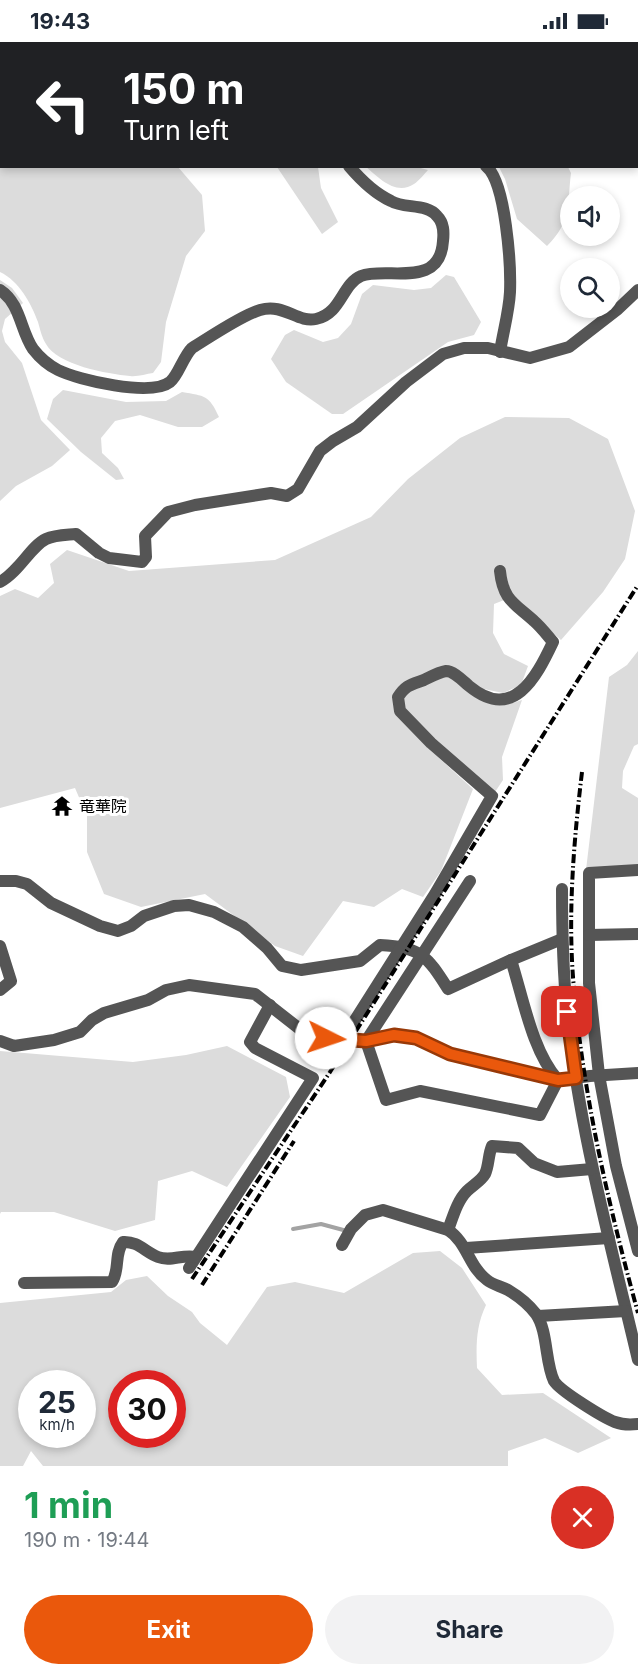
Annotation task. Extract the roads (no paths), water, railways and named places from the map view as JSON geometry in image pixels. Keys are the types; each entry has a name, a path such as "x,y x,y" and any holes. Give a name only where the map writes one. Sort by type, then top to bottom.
{"street":[{"path":"0,290 7,295 20,315 32,347 50,366 80,378 121,387 160,386 170,383 185,355 192,348 258,310 278,308 307,320 316,319 330,312 360,276 422,272 432,265 443,246 444,231 437,214 390,201 351,168"},
{"path":"487,168 496,180 508,241 510,293 500,352"},
{"path":"0,582 25,561 36,545 48,538 76,534 99,553 109,558 132,563 142,562 146,556 145,536 168,512 195,505 271,493 287,496 298,489 320,451 357,427 406,382 443,354 464,348 488,348 530,358 570,347 638,290"},
{"path":"343,1039 403,946 492,796 431,743 400,711 398,697 405,686 446,671 453,673 477,693 493,699 511,698 524,691 545,660 553,642 541,627 507,598 501,587 500,571"},
{"path":"638,870 589,873 589,983 599,1075 616,1166 638,1251"},
{"path":"0,881 27,884 51,903 100,926 118,931 131,926 144,916 174,906 189,905 214,912 243,927 267,948 282,966 301,970 360,961 380,945 403,946 422,955 435,968 448,989 562,939"},
{"path":"366,1041 470,882"},
{"path":"562,889 562,939 567,1012 576,1078 592,1168 638,1360"},
{"path":"589,935 638,934"},
{"path":"0,946 11,981 0,990"},
{"path":"511,960 537,1044 550,1071 558,1080"},
{"path":"0,1041 14,1046 54,1040 80,1032 92,1020 104,1013 148,1000 166,990 189,985 255,994 310,1037 366,1041 394,1035 416,1038 450,1054 558,1080 638,1073"},
{"path":"189,1268 313,1078 255,1048 250,1042 270,1005"},
{"path":"366,1041 386,1100 420,1091 540,1115 558,1080"},
{"path":"448,1230 458,1203 466,1191 483,1178 492,1146 518,1148 534,1162 557,1172 592,1168"},
{"path":"342,1245 351,1229 365,1215 383,1210 448,1230 466,1248 478,1272 488,1281 508,1290 538,1316 555,1381 565,1392 612,1421 622,1424 638,1424"},
{"path":"466,1248 609,1238"},
{"path":"24,1283 112,1282 115,1277 118,1248 123,1242 145,1247 157,1256 173,1260 187,1255 196,1257"},
{"path":"538,1316 626,1311"}],"waterway":[{"path":"293,1229 321,1224 347,1231"}],"railway":[{"path":"192,1279 330,1072 638,585"},
{"path":"582,772 574,848 572,900 573,977 577,1020 598,1146 616,1230 638,1313"},
{"path":"202,1285 294,1141"}],"place":[{"name":"竜華院","path":"62,806"}]}
